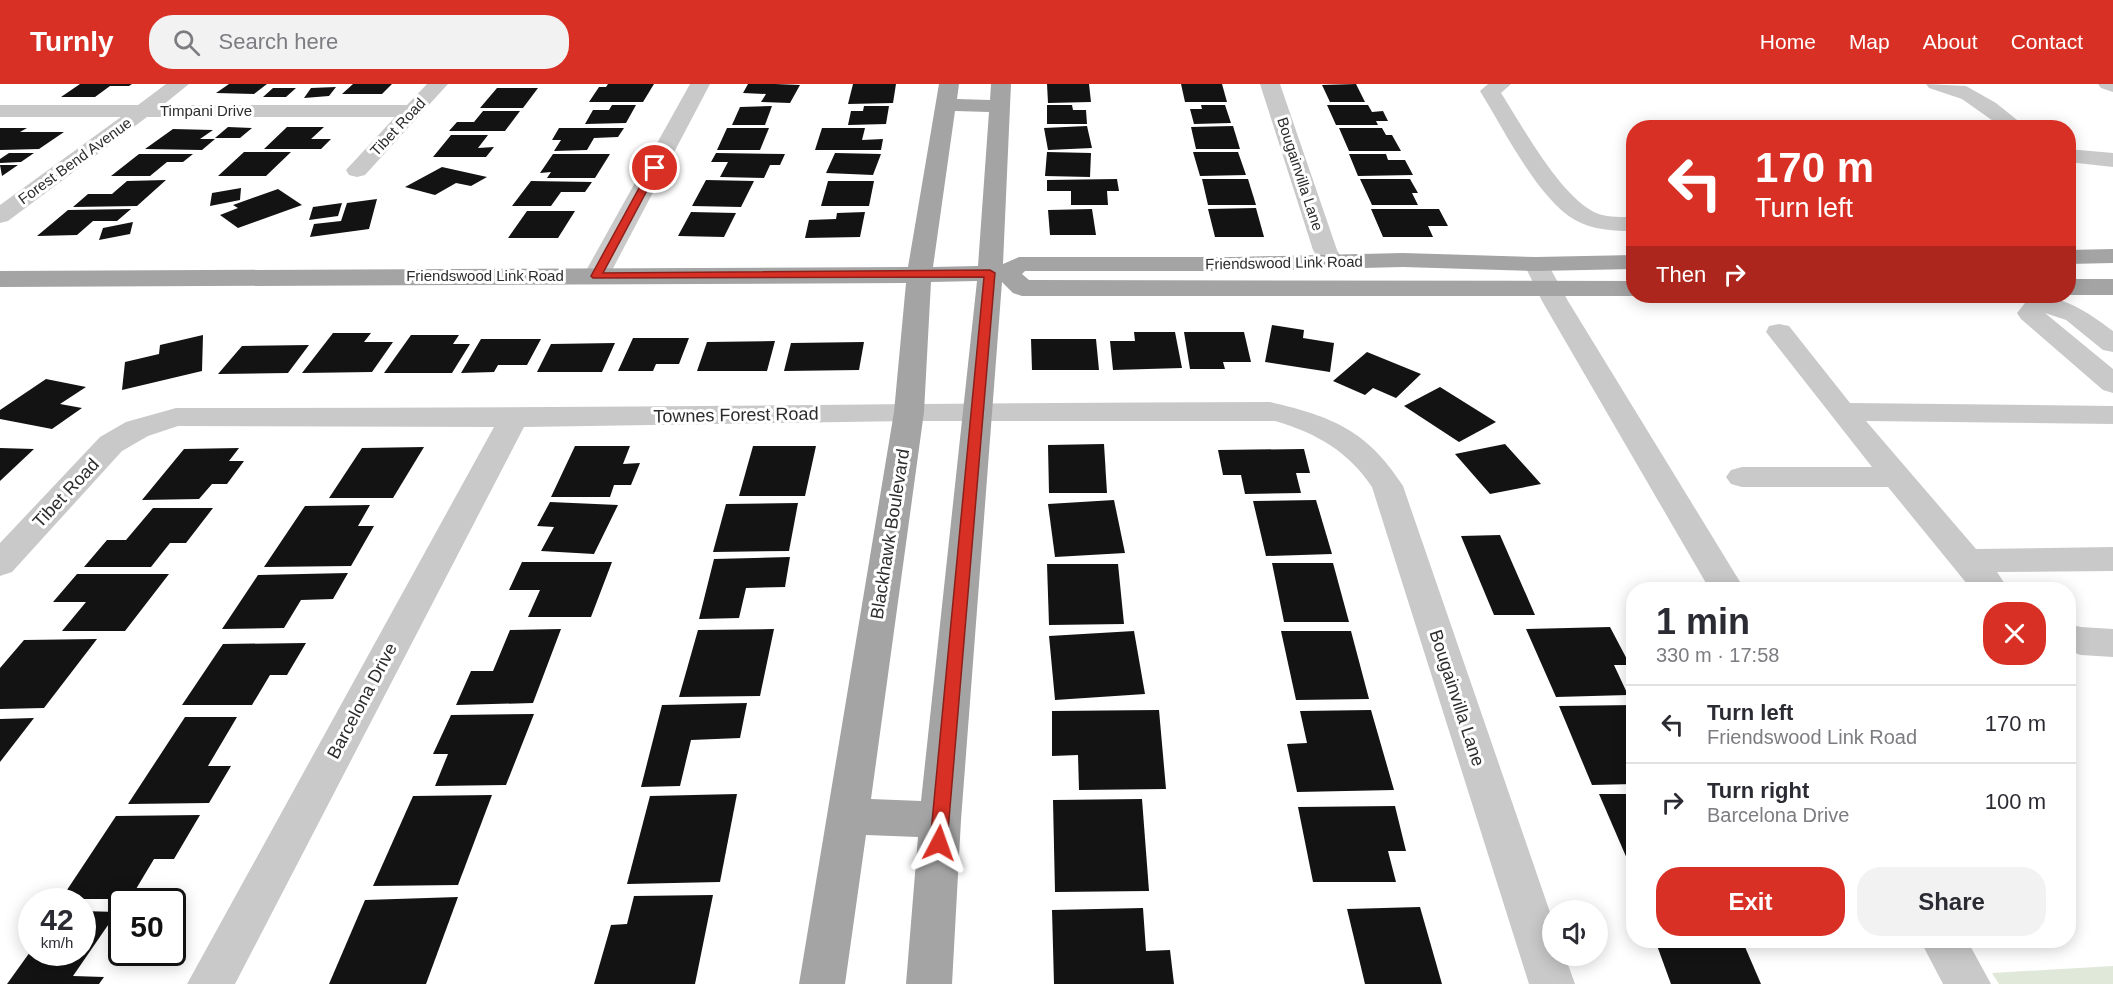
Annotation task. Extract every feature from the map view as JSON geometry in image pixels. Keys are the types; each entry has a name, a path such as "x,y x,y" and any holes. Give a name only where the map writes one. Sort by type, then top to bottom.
{"main road":[{"path":"929,984 940,820 976,411 998,273 1000,95 948,94"},
{"name":"Blackhawk Boulevard","path":"822,984 909,412 919,275 948,94"},
{"path":"2076,256 2113,256"},
{"name":"Friendswood Link Road","path":"0,279 919,275 998,273 1019,264 1403,260 1542,276"},
{"path":"1542,276 1626,263"},
{"name":"Friendswood Link Road","path":"998,273 1022,288 1542,276"},
{"path":"1542,276 1626,288"},
{"path":"2076,287 2113,287"},
{"path":"847,816 940,820"}],"street":[{"name":"Forest Bend Avenue","path":"0,216 179,84"},
{"name":"Tibet Road","path":"357,170 438,84"},
{"path":"596,276 700,84"},
{"name":"Bougainvilla Lane","path":"1270,84 1325,250 1332,262"},
{"path":"1501,84 1490,91 1563,201 1585,217 1601,222 1626,224"},
{"path":"1936,84 1976,97 2006,120"},
{"path":"2108,84 2113,86"},
{"name":"Timpani Drive","path":"0,111 413,111"},
{"path":"2076,157 2113,160"},
{"path":"1542,276 1723,582"},
{"path":"2034,303 2030,313 2112,382"},
{"path":"2046,303 2075,314 2113,344"},
{"path":"1779,332 1842,412 1985,582"},
{"name":"Townes Forest Road","path":"137,429 176,417 514,418 976,411 1270,411 1304,418 1333,431"},
{"path":"1842,412 2108,415"},
{"name":"Barcelona Drive","path":"210,984 514,418"},
{"name":"Tibet Road","path":"0,564 111,444 137,429"},
{"name":"Bougainvilla Lane","path":"1333,431 1366,457 1387,486 1552,984"},
{"path":"1742,477 1897,477"},
{"path":"1968,561 2113,559"},
{"path":"2076,639 2113,643"},
{"path":"1947,948 1968,984"}],"shaded area":[{"path":"2113,966 2113,984 1999,984 1992,973"}],"building":[{"path":"80,84 132,84 110,86 95,97 61,97"},
{"path":"229,84 267,84 254,94 216,93"},
{"path":"353,84 392,84 382,94 342,94"},
{"path":"608,84 654,84 643,102 589,102 599,87 606,87"},
{"path":"748,84 800,85 790,103 761,102 766,94 743,93"},
{"path":"853,84 896,84 893,103 848,104"},
{"path":"1047,84 1089,84 1091,102 1048,103"},
{"path":"1181,84 1222,84 1227,102 1185,102"},
{"path":"1356,84 1365,102 1330,102 1322,85"},
{"path":"336,87 329,96 304,98 311,88"},
{"path":"273,88 296,88 286,97 263,97"},
{"path":"497,88 538,88 523,108 480,108"},
{"path":"612,105 636,105 626,123 585,124 593,110 609,110"},
{"path":"1047,105 1072,105 1073,110 1086,110 1087,124 1047,124"},
{"path":"1201,105 1225,105 1231,123 1194,124 1190,109 1202,109"},
{"path":"1327,105 1368,105 1372,112 1383,111 1388,121 1376,121 1378,125 1336,125"},
{"path":"772,106 765,125 732,125 740,107"},
{"path":"864,106 889,106 886,124 848,125 851,111 863,111"},
{"path":"483,111 520,111 505,131 449,131 457,122 474,122"},
{"path":"1087,126 1092,148 1048,150 1044,128"},
{"path":"1233,126 1240,149 1196,149 1191,127"},
{"path":"228,127 252,128 240,138 215,138"},
{"path":"287,127 324,127 311,139 331,139 321,149 264,149"},
{"path":"0,128 27,128 20,132 64,132 39,149 0,150"},
{"path":"559,128 624,128 618,137 594,138 587,150 554,151 561,140 552,140"},
{"path":"727,128 769,128 760,150 717,150"},
{"path":"822,128 865,128 862,140 883,139 881,150 815,150"},
{"path":"1339,128 1382,128 1386,135 1392,135 1401,151 1349,151"},
{"path":"173,129 213,130 200,139 215,139 202,150 145,149"},
{"path":"451,135 488,135 478,148 494,147 486,157 433,157"},
{"path":"244,152 291,152 266,176 218,176"},
{"path":"1047,152 1091,153 1090,177 1045,176"},
{"path":"1193,152 1238,152 1246,175 1200,176"},
{"path":"9,153 34,153 21,162 0,163 0,159"},
{"path":"716,153 785,154 780,165 770,165 764,178 720,177 728,162 711,162"},
{"path":"835,153 881,154 873,175 826,173"},
{"path":"139,154 193,154 183,162 167,162 150,176 111,176"},
{"path":"553,154 610,154 595,178 547,178 551,172 540,173"},
{"path":"1349,154 1386,154 1388,160 1405,160 1413,175 1358,176"},
{"path":"0,165 18,165 2,176"},
{"path":"442,167 487,177 471,186 456,183 435,195 405,187"},
{"path":"1117,179 1119,191 1107,191 1108,205 1071,205 1071,191 1047,191 1047,180"},
{"path":"1202,179 1248,179 1256,205 1208,205"},
{"path":"1360,179 1410,179 1418,193 1412,193 1418,205 1372,205"},
{"path":"166,180 137,206 73,207 88,194 112,194 127,181"},
{"path":"706,180 754,181 741,207 692,206"},
{"path":"531,181 592,182 585,192 561,192 551,206 512,206"},
{"path":"828,181 874,181 869,206 821,206"},
{"path":"241,188 240,200 210,206 212,193"},
{"path":"278,189 302,205 238,228 220,215 238,208 233,205"},
{"path":"377,199 369,229 310,237 314,224 341,221 347,203"},
{"path":"342,203 338,216 309,220 313,207"},
{"path":"1256,208 1264,237 1215,237 1208,209"},
{"path":"131,209 117,221 93,221 77,235 37,236 68,210"},
{"path":"1092,209 1096,235 1050,235 1048,210"},
{"path":"1371,209 1439,209 1448,226 1428,226 1433,237 1383,237"},
{"path":"527,211 575,211 558,238 508,238"},
{"path":"691,212 736,213 724,237 678,236"},
{"path":"865,212 860,237 805,238 809,220 836,219 837,213"},
{"path":"133,222 130,234 99,240 103,228"},
{"path":"1272,325 1304,330 1303,338 1334,343 1330,372 1265,362"},
{"path":"1134,332 1175,332 1182,368 1113,370 1110,341 1135,341"},
{"path":"1184,332 1244,332 1251,362 1223,362 1225,369 1190,369"},
{"path":"333,333 371,333 364,342 393,342 372,372 302,373"},
{"path":"203,335 202,371 122,390 125,362 159,354 160,345"},
{"path":"411,335 459,335 453,344 470,344 452,373 384,373"},
{"path":"633,338 689,338 679,364 656,364 653,371 618,371"},
{"path":"481,339 541,339 527,365 498,365 494,372 461,373"},
{"path":"1031,339 1096,339 1099,370 1032,370"},
{"path":"775,341 767,371 697,371 707,342"},
{"path":"864,342 859,370 784,371 791,343"},
{"path":"615,343 602,372 537,372 551,344"},
{"path":"309,345 288,373 218,374 242,346"},
{"path":"1367,352 1421,374 1396,398 1373,388 1365,395 1333,381"},
{"path":"46,379 86,387 60,404 82,408 52,429 0,419 0,410"},
{"path":"1440,387 1496,422 1459,442 1404,406"},
{"path":"1104,444 1107,493 1049,493 1048,445"},
{"path":"1505,444 1541,484 1490,494 1455,454"},
{"path":"575,446 630,446 623,464 640,463 631,485 614,485 610,497 551,497"},
{"path":"753,446 816,446 805,496 739,496"},
{"path":"424,447 393,498 329,498 362,448"},
{"path":"0,448 34,449 0,481"},
{"path":"239,448 229,461 244,461 227,484 212,484 199,499 142,500 184,449"},
{"path":"1304,449 1310,473 1296,473 1301,493 1245,494 1241,475 1223,475 1218,450"},
{"path":"1114,500 1125,553 1055,557 1048,504"},
{"path":"1316,500 1332,554 1266,556 1253,501"},
{"path":"550,502 618,505 594,554 541,551 554,527 537,526"},
{"path":"798,503 789,551 713,552 726,504"},
{"path":"370,505 358,526 374,526 351,566 264,567 305,506"},
{"path":"153,508 213,508 186,543 170,543 151,567 84,567 107,540 126,540"},
{"path":"1500,535 1535,615 1494,615 1461,536"},
{"path":"790,557 785,587 746,588 739,618 699,619 714,559"},
{"path":"522,562 612,562 591,617 528,617 540,590 509,590"},
{"path":"1272,563 1333,563 1349,622 1284,622"},
{"path":"1047,564 1118,564 1124,624 1049,625"},
{"path":"348,573 333,599 301,600 284,628 222,629 258,575"},
{"path":"77,574 169,574 125,631 62,631 86,602 53,602"},
{"path":"1610,627 1626,657 1626,665 1614,665 1626,695 1556,697 1526,629"},
{"path":"561,629 533,703 456,705 471,671 493,671 510,630"},
{"path":"774,629 760,696 679,697 698,630"},
{"path":"1134,631 1145,694 1055,700 1049,636"},
{"path":"1281,631 1351,631 1369,699 1296,700"},
{"path":"97,639 44,708 0,709 0,668 24,640"},
{"path":"306,643 287,675 270,675 252,705 182,705 223,644"},
{"path":"747,703 740,738 691,740 680,786 641,787 662,705"},
{"path":"1626,705 1626,784 1592,785 1559,706"},
{"path":"1159,710 1166,789 1079,790 1078,755 1052,756 1052,711"},
{"path":"1371,710 1394,790 1297,792 1287,744 1307,743 1300,711"},
{"path":"534,714 506,785 435,786 448,754 433,754 451,715"},
{"path":"185,717 237,717 208,766 231,766 209,803 128,804"},
{"path":"34,718 0,762 0,719"},
{"path":"737,794 720,882 627,884 650,796"},
{"path":"1599,794 1626,794 1626,856"},
{"path":"492,795 458,885 373,886 413,796"},
{"path":"1142,799 1149,891 1055,892 1053,800"},
{"path":"1395,806 1406,851 1388,851 1396,882 1313,882 1298,807"},
{"path":"200,815 174,859 154,859 137,888 108,888 108,899 96,899 96,888 68,888 116,816"},
{"path":"713,895 695,984 594,984 611,925 627,924 634,896"},
{"path":"458,897 426,984 329,984 365,900"},
{"path":"1420,907 1442,984 1365,984 1347,909"},
{"path":"1143,908 1146,951 1170,950 1174,984 1054,984 1052,910"},
{"path":"96,911 108,912 108,925 96,943"},
{"path":"1658,948 1745,948 1761,984 1671,984"},
{"path":"20,966 80,966 73,976 104,977 99,984 7,984"}],"route":[{"path":"655,168 596,276 990,273 939,843"}]}
